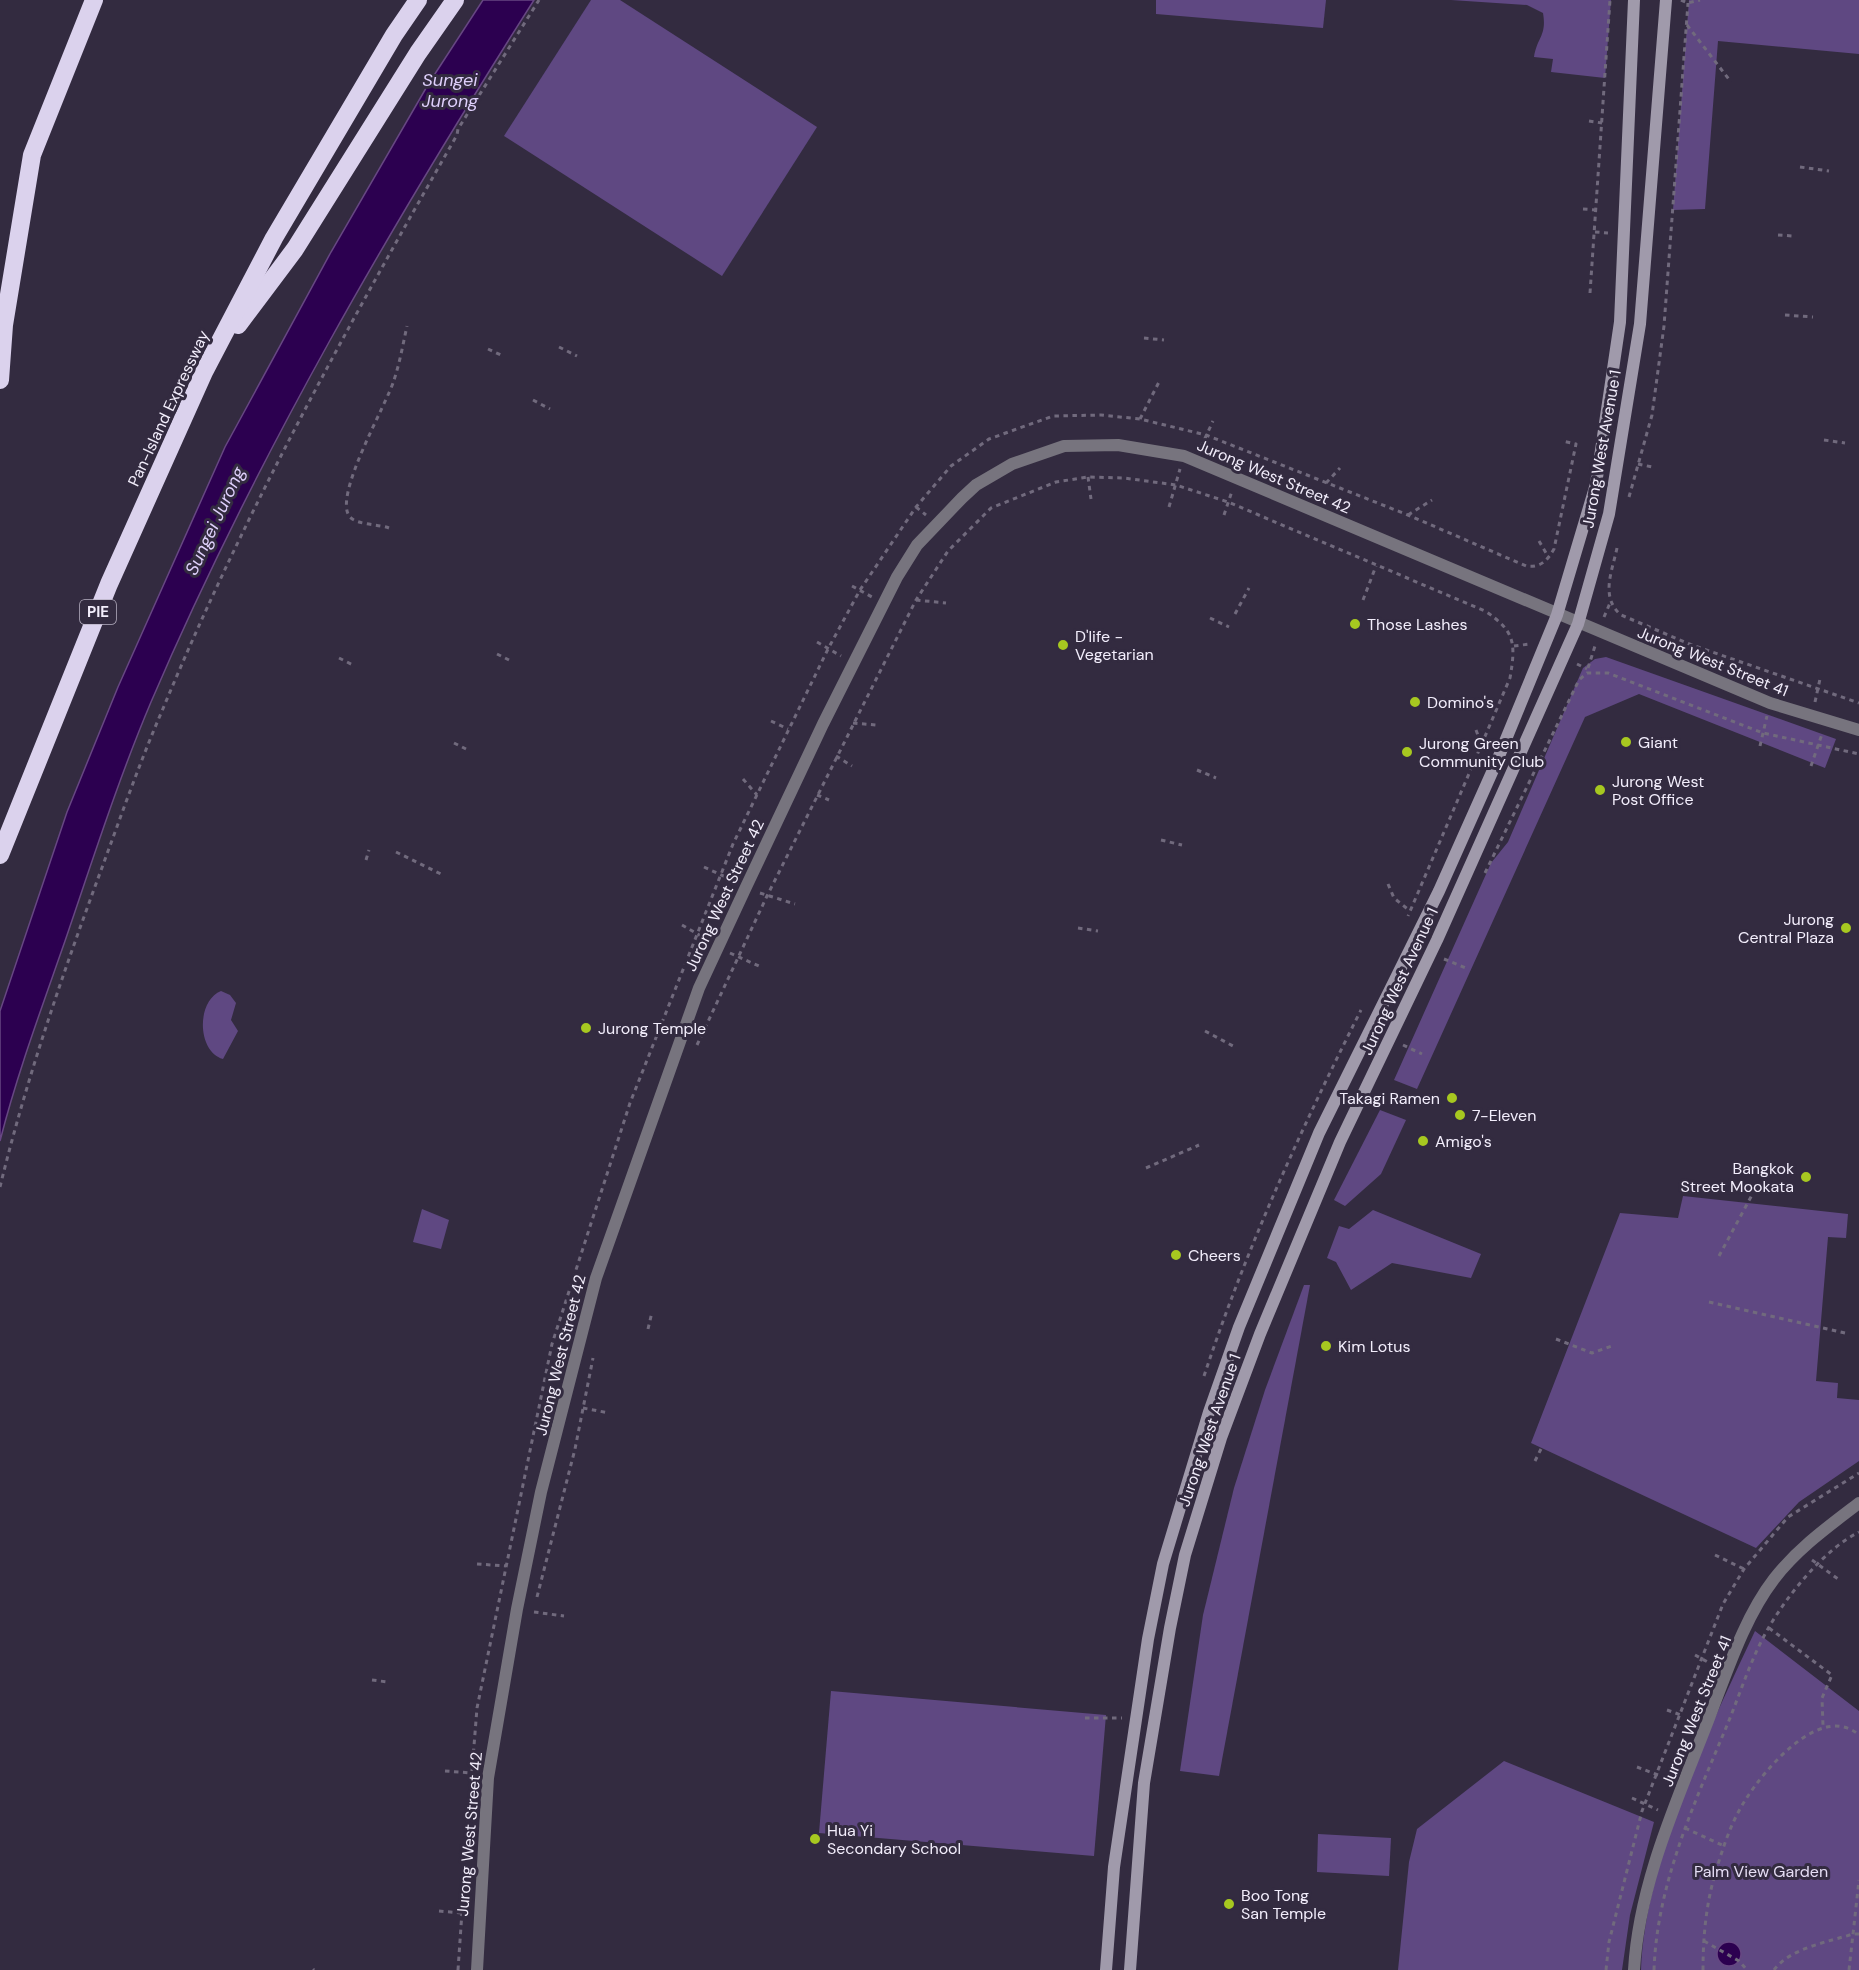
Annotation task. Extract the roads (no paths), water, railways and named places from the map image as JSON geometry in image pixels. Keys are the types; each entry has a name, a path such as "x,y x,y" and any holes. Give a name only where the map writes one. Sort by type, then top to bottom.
{"highway":[{"path":"0,380 4,325 32,155 94,0"},
{"name":"Pan-Island Expressway","path":"0,855 109,584 204,372 274,238 394,35 418,0"},
{"path":"204,372 295,249 418,53 455,0"}],"street":[{"name":"Jurong West Avenue 1","path":"1106,1970 1114,1868 1148,1639 1163,1564 1209,1412 1239,1327 1319,1132 1444,881 1557,615 1596,484 1620,322 1634,0"},
{"name":"Jurong West Avenue 1","path":"1130,1970 1144,1783 1168,1639 1185,1555 1221,1438 1260,1335 1340,1142 1447,918 1578,624 1609,514 1640,324 1666,0"},
{"name":"Jurong West Street 42","path":"477,1970 478,1914 488,1778 517,1609 541,1492 596,1278 699,988 854,663 917,545 976,485 1012,464 1064,446 1118,445 1190,458 1557,615"},
{"name":"Jurong West Street 41","path":"1557,615 1770,703 1859,730"},
{"name":"Jurong West Street 41","path":"1634,1970 1651,1874 1670,1819 1740,1642 1773,1580 1801,1549 1859,1503"}],"water":[{"name":"Sungei Jurong","path":"483,0 534,0 429,170 328,344 235,521 192,611 151,702 116,791 30,1041 0,1141 0,1011 67,812 118,687 225,447 331,252 429,83"},
{"path":"1729,1942 1738,1945 1741,1954 1738,1963 1729,1966 1720,1963 1717,1954 1720,1945"}],"place":[{"name":"Those Lashes","path":"1355,624"},
{"name":"D'life - Vegetarian","path":"1063,645"},
{"name":"Domino's","path":"1415,702"},
{"name":"Giant","path":"1626,742"},
{"name":"Jurong Green Community Club","path":"1407,752"},
{"name":"Jurong West Post Office","path":"1600,790"},
{"name":"Jurong Central Plaza","path":"1846,928"},
{"name":"Jurong Temple","path":"586,1028"},
{"name":"Takagi Ramen","path":"1452,1098"},
{"name":"7-Eleven","path":"1460,1115"},
{"name":"Amigo's","path":"1423,1141"},
{"name":"Bangkok Street Mookata","path":"1806,1177"},
{"name":"Cheers","path":"1176,1255"},
{"name":"Kim Lotus","path":"1326,1346"},
{"name":"Hua Yi Secondary School","path":"815,1839"},
{"name":"Boo Tong San Temple","path":"1229,1904"}],"park label":[{"name":"Palm View Garden","path":"1761,1871"}]}
